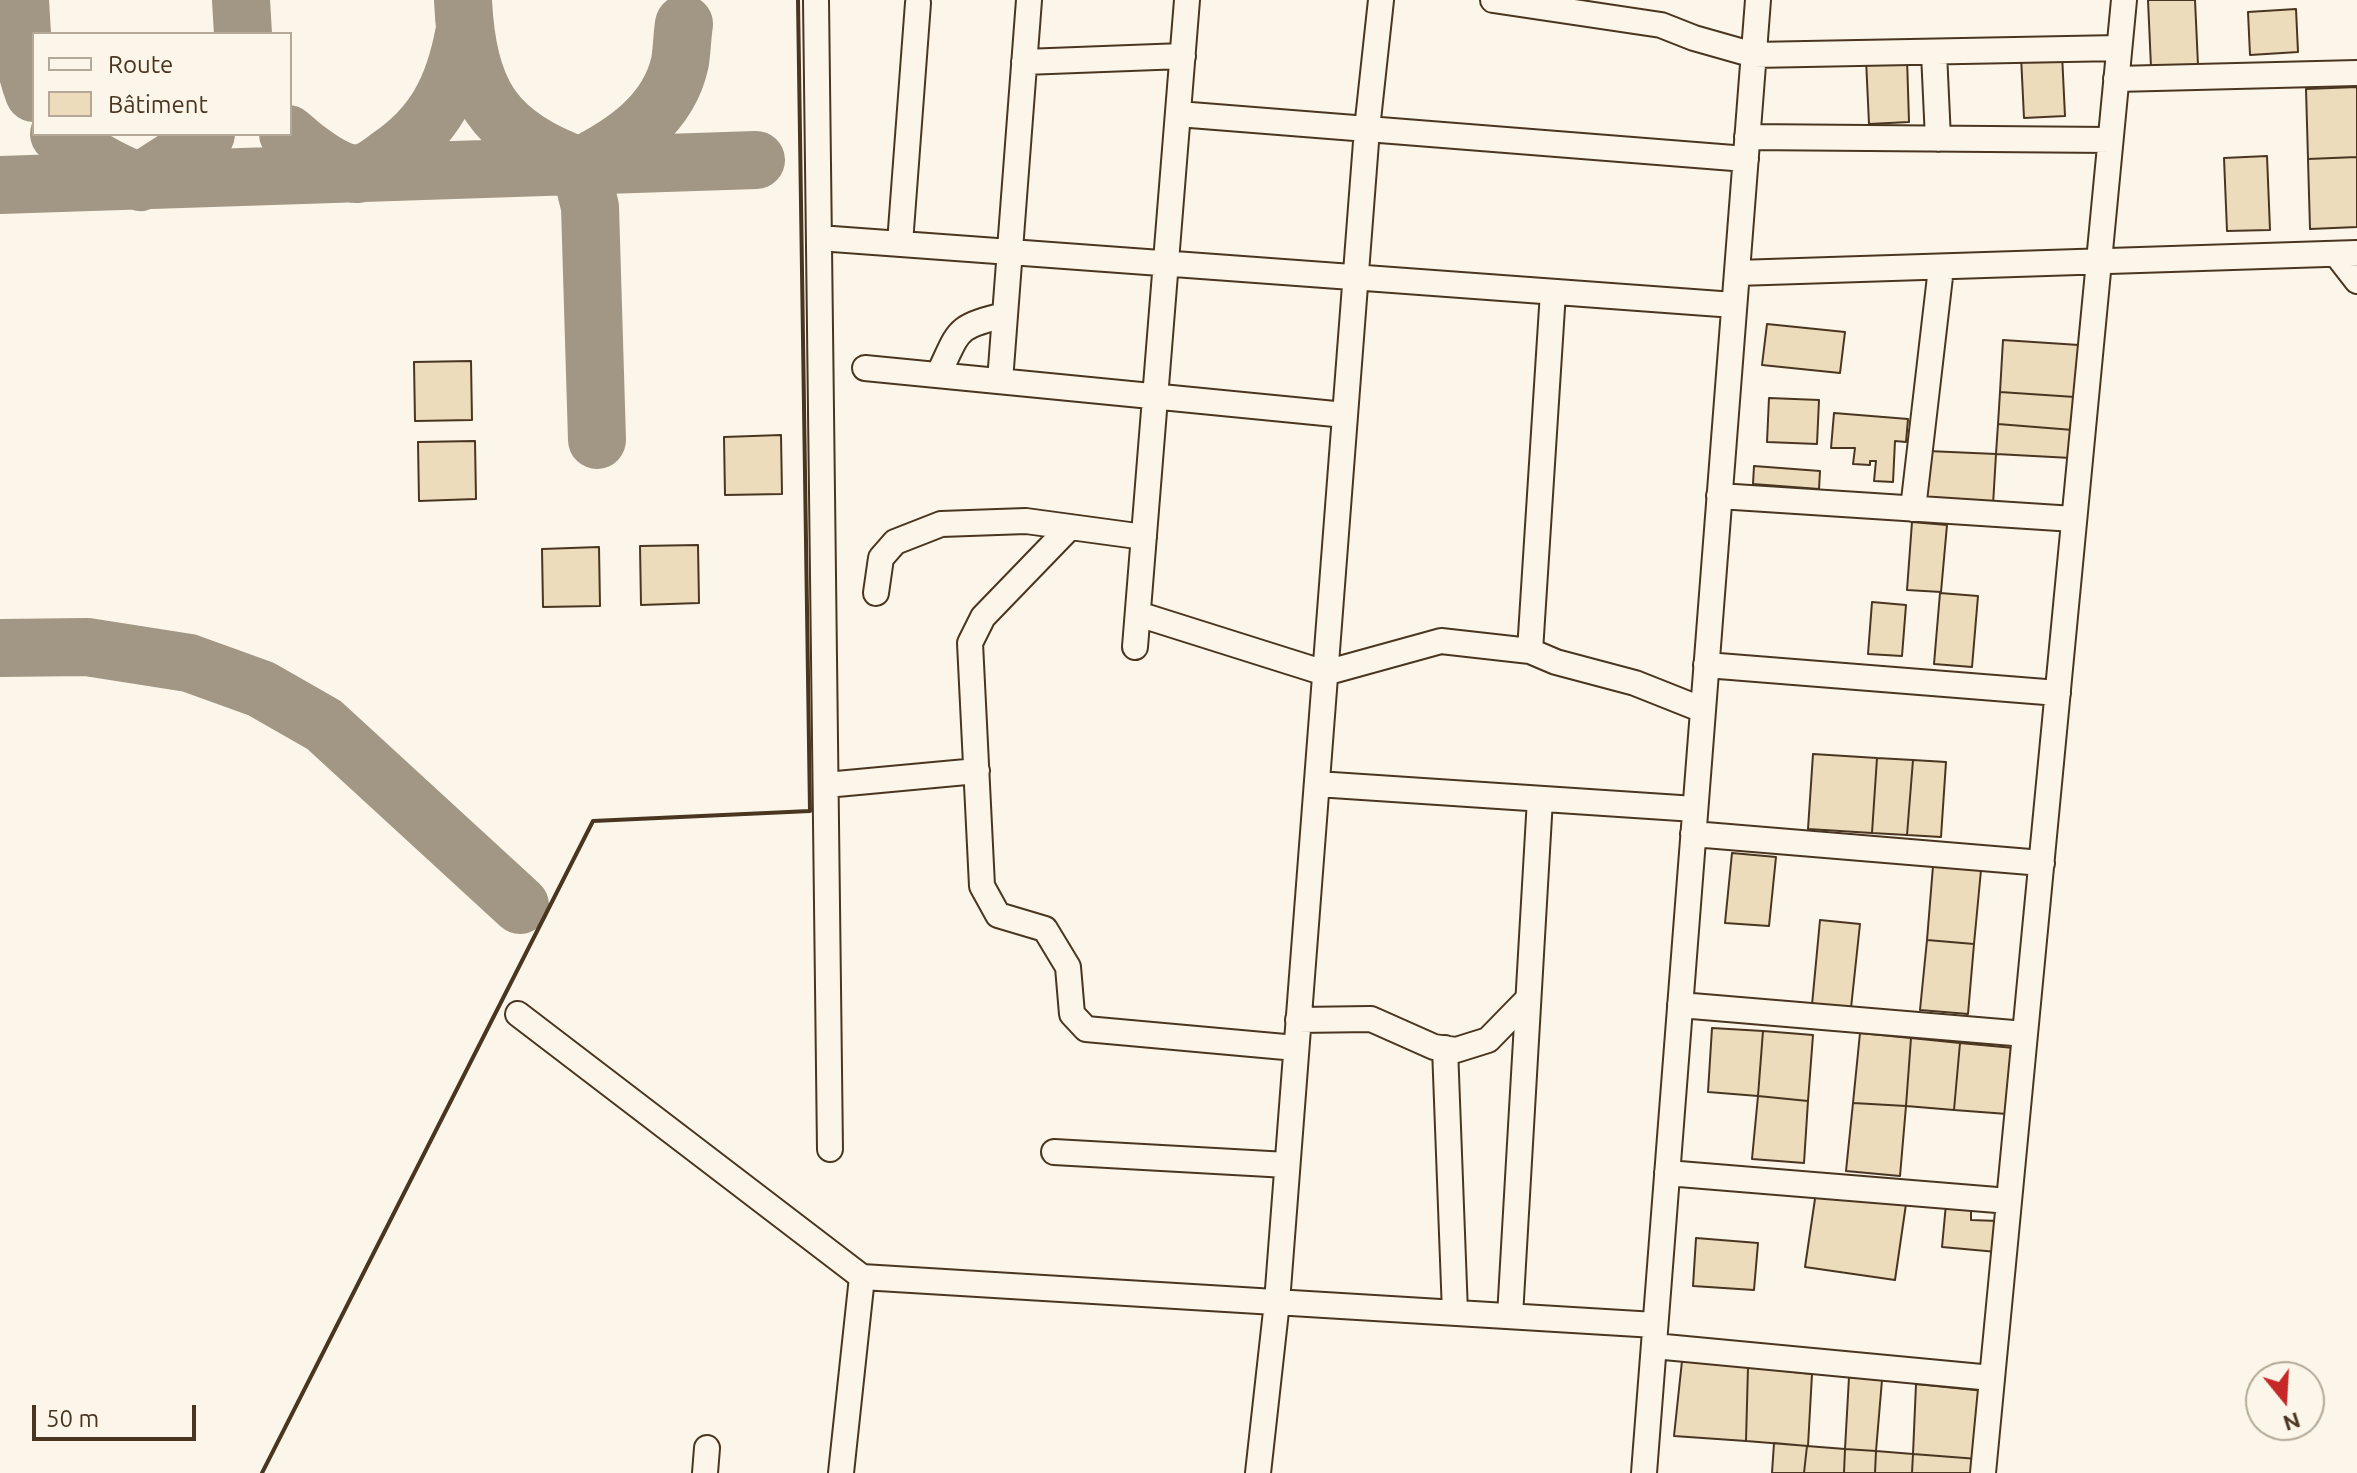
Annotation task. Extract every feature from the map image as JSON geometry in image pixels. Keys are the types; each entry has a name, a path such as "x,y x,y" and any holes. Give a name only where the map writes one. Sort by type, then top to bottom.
{"street":[{"path":"816,0 830,1149"},
{"path":"1000,381 1029,0"},
{"path":"1135,647 1187,0"},
{"path":"1258,1473 1277,1302 1355,277 1381,0"},
{"path":"1493,0 1661,25 1754,55 2119,48"},
{"path":"1644,1473 1758,0"},
{"path":"1983,1473 2124,0"},
{"path":"900,243 918,3"},
{"path":"1934,53 1938,139"},
{"path":"1024,62 1183,56"},
{"path":"2116,79 2357,73"},
{"path":"1178,114 1367,129 1746,148 1938,139 2110,140"},
{"path":"819,238 1734,305"},
{"path":"1737,273 2346,254 2357,281"},
{"path":"1913,509 1941,268"},
{"path":"1530,651 1553,292"},
{"path":"938,375 958,333 971,323 1005,315"},
{"path":"865,368 1345,415"},
{"path":"1719,496 2074,519"},
{"path":"876,593 881,558 895,542 941,524 1026,521 1144,537"},
{"path":"1070,527 983,617 970,643 982,886 998,915 1045,929 1068,967 1072,1014 1086,1029 1296,1048"},
{"path":"1138,614 1325,673 1441,641 1530,651 1556,662 1635,683 1703,710"},
{"path":"1706,665 2058,693"},
{"path":"826,785 977,771"},
{"path":"1317,784 1695,809"},
{"path":"1510,1316 1540,799"},
{"path":"1693,834 2042,863"},
{"path":"1298,1020 1371,1019 1434,1047 1456,1050 1488,1040 1528,999"},
{"path":"1680,1005 2025,1034"},
{"path":"518,1014 862,1277 1510,1316 1992,1378"},
{"path":"1445,1048 1455,1313"},
{"path":"1054,1152 1287,1165"},
{"path":"1667,1173 2009,1201"},
{"path":"841,1473 862,1277"},
{"path":"705,1473 707,1448"}],"building":[{"path":"2148,0 2195,0 2198,65 2151,67"},
{"path":"2296,9 2298,52 2250,55 2248,12"},
{"path":"2062,54 2065,116 2024,118 2021,56"},
{"path":"1907,58 1909,122 1869,124 1866,59"},
{"path":"2357,87 2357,157 2308,159 2306,89"},
{"path":"2267,156 2270,230 2227,231 2224,158"},
{"path":"2357,157 2357,227 2310,229 2308,159"},
{"path":"1767,324 1845,332 1840,373 1762,365"},
{"path":"2003,340 2079,345 2075,397 2000,392"},
{"path":"471,361 472,420 415,421 414,362"},
{"path":"2000,392 2075,397 2073,430 1998,424"},
{"path":"1769,398 1819,400 1817,444 1767,442"},
{"path":"1834,413 1908,419 1906,442 1895,441 1893,482 1874,481 1876,461 1870,461 1870,465 1853,464 1855,448 1831,448"},
{"path":"1998,424 2073,430 2071,458 1996,454"},
{"path":"781,435 782,494 725,495 724,437"},
{"path":"475,441 476,499 419,501 418,442"},
{"path":"1928,451 1996,454 1993,505 1925,502"},
{"path":"1754,466 1820,471 1819,489 1753,484"},
{"path":"1912,522 1947,525 1941,592 1907,590"},
{"path":"698,545 699,603 641,605 640,546"},
{"path":"599,547 600,606 543,607 542,549"},
{"path":"1940,593 1978,596 1972,667 1934,664"},
{"path":"1872,602 1906,605 1902,656 1868,654"},
{"path":"1813,754 1877,758 1872,833 1808,829"},
{"path":"1877,758 1913,760 1907,835 1872,833"},
{"path":"1913,760 1946,762 1941,837 1907,835"},
{"path":"1732,853 1776,857 1769,926 1725,923"},
{"path":"1933,866 1981,870 1974,944 1927,940"},
{"path":"1820,920 1860,924 1851,1008 1812,1005"},
{"path":"1927,940 1974,944 1968,1014 1920,1010"},
{"path":"1712,1028 1763,1031 1758,1096 1708,1092"},
{"path":"1763,1031 1813,1035 1808,1101 1758,1096"},
{"path":"1860,1033 1911,1038 1906,1106 1853,1103"},
{"path":"1911,1038 1960,1043 1954,1110 1906,1106"},
{"path":"1960,1043 2014,1048 2007,1114 1954,1110"},
{"path":"1758,1096 1808,1101 1804,1163 1752,1159"},
{"path":"1853,1103 1906,1106 1900,1176 1846,1171"},
{"path":"1816,1192 1906,1204 1895,1280 1805,1267"},
{"path":"1946,1204 1971,1207 1971,1220 1998,1221 1997,1252 1942,1247"},
{"path":"1696,1238 1758,1243 1754,1290 1693,1286"},
{"path":"1682,1361 1748,1367 1746,1441 1674,1436"},
{"path":"1748,1367 1812,1374 1808,1446 1746,1441"},
{"path":"1849,1377 1882,1380 1876,1451 1845,1449"},
{"path":"1916,1384 1985,1391 1978,1459 1913,1454"},
{"path":"1774,1443 1807,1446 1804,1473 1772,1473"},
{"path":"1807,1446 1845,1449 1844,1473 1804,1473"},
{"path":"1845,1449 1876,1451 1875,1473 1844,1473"},
{"path":"1876,1451 1913,1454 1912,1473 1875,1473"},
{"path":"1913,1454 1978,1459 1977,1473 1912,1473"}],"taxiway":[{"path":"20,0 25,59 32,88"},
{"path":"241,0 243,32"},
{"path":"463,0 471,60 490,106 526,140 580,166 628,137 666,97 680,62 684,24"},
{"path":"290,136 340,170 357,174 366,172 405,145 440,104 455,71 464,34"},
{"path":"62,136 97,162 140,182 196,146 204,136"},
{"path":"0,185 756,160"},
{"path":"580,166 590,207 597,440"},
{"path":"0,648 87,647 189,663 261,689 324,725 520,905"}],"wall":[{"path":"262,1473 593,821 810,811 798,0"}]}
